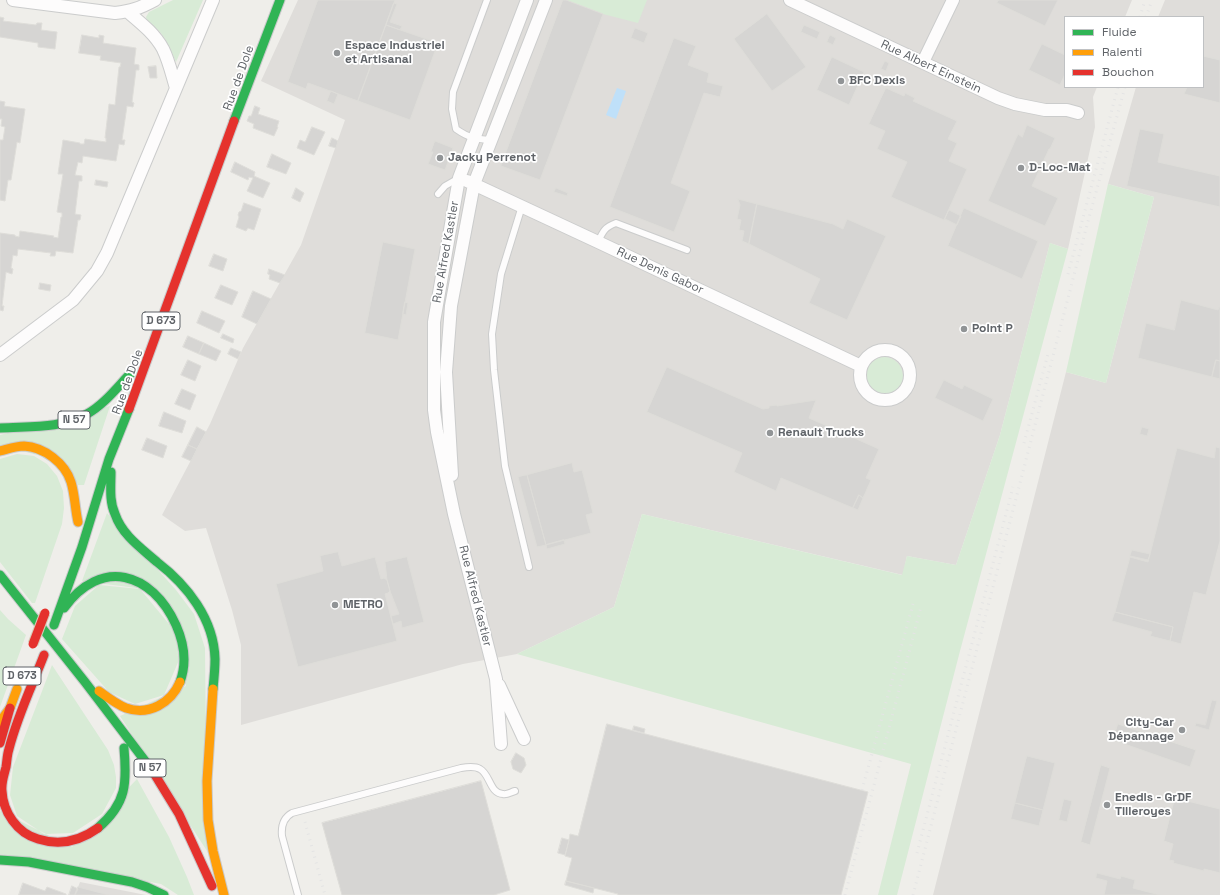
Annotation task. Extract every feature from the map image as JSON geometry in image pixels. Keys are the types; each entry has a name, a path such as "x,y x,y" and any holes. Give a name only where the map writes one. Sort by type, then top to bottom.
{"main road":[{"name":"Rue de Dole","path":"81,525 127,415 280,0"},
{"name":"Rue de Dole","path":"0,428 50,424 73,420 87,414 98,406 133,368 124,395"},
{"path":"127,415 111,470 111,500 119,523 130,540 167,569 188,591 202,613 209,628 213,642 215,658 207,801 208,820 213,851 224,895"},
{"path":"94,477 110,432"},
{"path":"0,451 24,446 45,452 55,459 65,470 70,480 74,506 81,525"},
{"name":"Rue de Dole","path":"0,772 74,571 83,507"},
{"name":"N 57","path":"0,575 141,755 167,793 190,836 215,895"},
{"path":"55,622 69,601 77,592 88,584 100,579 122,577 140,583 149,588 170,614 181,636 184,655 182,678 174,694 167,701 158,706 148,710 126,708 114,703 85,682"},
{"path":"32,648 47,609"},
{"name":"N 57","path":"30,628 78,687 134,761"},
{"name":"D 673","path":"0,743 20,680"},
{"path":"0,722 10,708"},
{"path":"10,744 2,789 2,798 6,812 14,824 33,838 46,842 58,843 72,841 86,836 105,822 114,811 120,802 125,782 124,748"},
{"path":"178,833 195,872"},
{"path":"0,860 29,862 132,882 164,895"}],"street":[{"path":"13,0 115,13 128,12 156,0"},
{"path":"0,355 73,300 97,271 107,253 212,0"},
{"name":"Rue de Dole","path":"271,25 284,0"},
{"name":"Rue Alfred Kastler","path":"501,744 496,679 454,514 437,432 435,418 434,322 459,178 527,0"},
{"name":"Rue Alfred Kastler","path":"454,514 446,372 451,306 474,184 546,0"},
{"name":"Rue Albert Einstein","path":"790,0 998,98 1015,104 1045,110 1067,110 1078,113"},
{"path":"923,62 953,0"},
{"path":"128,12 154,36 163,49 176,88"},
{"name":"Rue Denis Gabor","path":"459,178 522,206 861,366"},
{"path":"876,351 891,351 898,354 905,360 909,368 910,376 908,385 904,392 897,398 888,401 871,397 860,384 859,375 861,366 869,355 876,351"},
{"name":"Rue de Dole","path":"81,525 111,500"},
{"name":"Rue Alfred Kastler","path":"496,679 524,739"}],"lane":[{"path":"487,0 453,92 452,109 456,129 464,135 474,139 491,140"},
{"path":"438,194 445,186 459,178"},
{"path":"522,206 501,274 492,334 494,370 505,466 529,567"},
{"path":"598,242 603,230 616,223 687,250"},
{"path":"298,895 282,836 283,822 292,812 461,768 473,767 480,769 486,774 493,788 498,794 504,795 515,791"}],"shaded area":[{"path":"298,0 1132,0 1125,16 1064,16 1064,88 1097,88 1093,97 1095,127 1068,249 1050,243 1000,435 956,565 907,556 903,575 642,514 614,607 517,654 463,664 241,725 241,645 232,610 206,528 185,531 162,515 210,424 243,348 301,245 345,120 261,81"},
{"path":"1165,0 1220,0 1220,895 933,895 1066,372 1106,383 1154,197 1108,184 1136,88 1204,88 1204,16 1158,16"},
{"path":"80,882 146,895 75,895"}],"green space":[{"path":"173,0 203,0 176,62 164,38 159,31 149,24 146,17 149,12"},
{"path":"566,0 647,0 638,23 603,14"},
{"path":"1108,184 1154,197 1106,383 1066,372"},
{"path":"1050,243 1068,249 960,651 897,895 878,895 911,764 517,654 614,607 642,514 902,575 907,556 956,565 1000,435"},
{"path":"884,357 894,360 900,366 903,376 900,386 894,392 884,395 874,392 868,386 865,376 868,366 874,360"},
{"path":"110,406 84,485 78,485 67,463 0,445 0,435"},
{"path":"17,454 34,456 47,464 57,476 63,491 64,508 62,524 35,603 32,603 0,562 0,459"},
{"path":"107,513 176,590 194,614 205,648 207,851 120,716 186,686 160,591 82,581"},
{"path":"99,585 140,589 169,624 179,660 164,695 135,704 109,692 62,639 75,606"},
{"path":"0,610 26,635 0,707"},
{"path":"52,665 108,750 114,765 116,777 116,788 102,814 73,833 44,834 17,816 10,795 13,767"},
{"path":"137,779 169,837 194,895 178,895 161,884 0,854 0,811 72,847"}],"water":[{"path":"617,88 626,91 616,119 606,115"}],"building":[{"name":"Espace Industriel et Artisanal","path":"318,0 395,0 358,101 308,83 306,89 288,82"},
{"path":"563,0 603,14 540,180 501,166"},
{"path":"999,0 1058,0 1045,26 997,3"},
{"path":"394,3 397,4 390,22 402,26 400,30 386,25"},
{"path":"767,14 806,67 772,91 734,39"},
{"path":"0,17 4,18 3,21 36,25 37,23 42,23 41,30 57,32 55,49 38,47 38,43 0,37"},
{"path":"386,25 438,43 410,120 358,101"},
{"path":"804,25 820,32 817,39 801,32"},
{"path":"635,28 648,33 644,43 631,38"},
{"path":"82,35 99,38 99,35 104,36 103,43 136,48 134,64 139,65 139,70 136,70 132,102 134,103 133,107 127,106 122,140 125,140 124,145 119,144 116,161 83,156 82,163 78,162 75,175 82,176 82,181 79,181 75,214 81,215 80,220 78,220 73,253 56,251 55,256 50,256 51,253 18,249 17,256 13,255 11,268 13,269 12,274 6,272 2,306 4,306 3,311 0,310 0,233 19,237 20,231 54,236 53,237 58,238 62,213 57,212 63,174 58,174 63,140 80,144 84,144 85,139 106,142 105,138 109,104 115,105 119,67 121,63 100,60 101,56 79,53"},
{"path":"830,35 836,38 833,45 827,42"},
{"path":"674,38 696,46 688,65 709,73 707,82 723,86 720,97 704,93 671,183 690,191 674,232 610,207"},
{"path":"1042,44 1064,55 1064,76 1060,85 1029,70"},
{"path":"1204,56 1220,60 1220,103 1184,94 1187,88 1204,88"},
{"name":"BFC Dexis","path":"832,57 864,72 849,105 817,90"},
{"path":"885,61 889,63 886,71 881,69"},
{"path":"156,66 157,78 150,78 148,67"},
{"path":"886,88 904,96 905,93 915,98 913,101 957,121 948,139 957,143 949,161 967,169 944,220 891,197 907,162 877,149 885,131 869,124"},
{"path":"331,91 338,94 334,104 327,101"},
{"path":"0,101 5,102 4,106 25,109 20,143 17,142 11,180 8,180 5,201 0,200 0,140 3,140 5,127 1,126 2,119 0,119"},
{"path":"255,106 260,108 258,114 279,121 274,136 253,128 254,124 247,121"},
{"name":"D-Loc-Mat","path":"1027,125 1055,138 1032,186 1058,198 1045,226 988,201 1018,134 1022,137"},
{"path":"312,127 325,132 314,155 297,148 300,140 305,142"},
{"path":"1140,129 1164,134 1158,162 1220,176 1220,207 1127,186"},
{"path":"332,138 338,141 336,148 329,146"},
{"name":"Jacky Perrenot","path":"435,141 453,148 445,170 428,164 433,152 431,152"},
{"path":"272,154 291,163 286,174 267,167"},
{"path":"235,162 255,172 254,176 270,183 263,198 247,191 253,178 249,177 248,180 231,172"},
{"path":"96,180 108,182 107,187 95,185"},
{"path":"296,188 304,193 300,202 292,198"},
{"path":"556,188 568,193 567,196 554,192"},
{"path":"738,199 757,204 749,244 742,241 744,231 739,230 741,220 737,219 740,205"},
{"path":"244,203 261,209 254,230 248,228 246,231 236,227 239,212 241,211"},
{"path":"757,204 833,224 843,229 847,219 886,236 847,320 809,303 820,279 749,244"},
{"path":"964,208 1038,241 1022,279 948,246"},
{"path":"949,210 961,216 957,225 945,219"},
{"path":"383,242 415,249 398,340 365,333"},
{"path":"214,254 227,259 223,271 209,266"},
{"path":"269,269 285,275 280,283 269,279"},
{"path":"40,283 51,285 50,291 39,289"},
{"path":"221,285 238,292 232,305 215,298"},
{"path":"253,291 271,299 257,324 242,317"},
{"path":"1181,300 1218,310 1220,307 1220,361 1216,360 1212,377 1138,358 1146,323 1174,330"},
{"path":"405,302 408,303 406,315 403,314"},
{"path":"202,311 225,321 219,333 197,323"},
{"path":"223,334 234,339 233,343 221,338"},
{"path":"188,336 204,343 199,354 183,347"},
{"path":"204,343 221,351 216,361 199,354"},
{"path":"231,348 241,352 238,359 228,354"},
{"path":"188,360 201,366 195,381 181,375"},
{"path":"1216,360 1220,361 1220,379 1212,377"},
{"name":"Renault Trucks","path":"667,367 763,409 769,408 769,406 816,400 809,418 879,449 866,478 871,480 863,498 859,495 853,508 781,478 776,491 734,472 742,453 647,412"},
{"path":"944,380 962,389 964,385 993,399 983,421 935,398"},
{"path":"182,389 196,395 190,410 175,404"},
{"path":"164,412 186,421 182,433 159,426"},
{"path":"197,427 206,432 197,449 188,445"},
{"path":"1142,427 1149,429 1147,436 1140,434"},
{"path":"147,438 167,446 163,458 142,450"},
{"path":"188,445 197,449 191,461 182,457"},
{"path":"1216,447 1220,448 1220,541 1206,595 1194,592 1181,644 1170,641 1173,627 1115,612 1130,557 1148,562 1177,448 1214,458"},
{"path":"572,463 574,472 582,470 593,513 586,515 591,533 546,545 527,475"},
{"path":"527,475 546,545 537,547 518,477"},
{"path":"859,495 863,498 858,510 853,508"},
{"path":"564,540 565,544 547,549 546,545"},
{"path":"1132,550 1150,554 1148,560 1130,556"},
{"name":"METRO","path":"338,552 342,566 375,557 381,579 384,578 387,580 390,591 385,594 397,641 298,667 276,584 323,571 320,556"},
{"path":"407,557 424,622 402,628 401,621 393,624 391,616 399,614 387,580 385,562"},
{"path":"1115,612 1173,627 1170,641 1150,636 1152,632 1112,621"},
{"path":"1212,700 1217,701 1209,730 1195,726 1196,723 1205,725"},
{"path":"607,724 868,792 841,895 618,895 566,881 572,858 565,856 570,834 578,836"},
{"path":"1118,724 1196,750 1190,767 1113,740"},
{"path":"634,726 645,729 644,733 633,730"},
{"path":"516,753 524,758 526,765 521,773 513,769 511,762"},
{"path":"1027,756 1055,763 1043,810 1015,803"},
{"path":"1101,765 1110,768 1090,845 1081,842"},
{"path":"481,781 510,890 494,895 342,895 322,823"},
{"path":"1175,798 1220,809 1220,873 1204,869 1204,871 1173,863 1174,861 1169,860 1173,844 1164,841"},
{"path":"1064,799 1072,801 1067,822 1059,820"},
{"path":"1015,803 1043,810 1039,826 1011,819"},
{"path":"562,838 569,840 565,855 558,853"},
{"path":"1097,873 1120,879 1121,876 1135,880 1133,888 1160,895 1104,895 1107,881 1096,878"},
{"path":"566,881 594,888 593,893 565,885"},
{"path":"23,883 45,891 47,887 66,895 19,895"},
{"path":"72,886 78,889 75,895 69,895"},
{"path":"78,887 109,895 75,895"}],"railway":[{"path":"1140,16 1145,0"},
{"path":"1146,16 1152,0"},
{"path":"1068,274 1118,88"},
{"path":"913,895 1087,225 1125,88"},
{"path":"1024,443 1048,354"},
{"path":"917,853 1013,487"},
{"path":"862,790 913,604"},
{"path":"845,895 921,607"},
{"path":"305,822 325,895"}],"traffic: fast":[{"path":"234,121 280,0"},
{"path":"0,428 45,426 77,419 100,405 132,372"},
{"path":"54,625 82,547 109,459 129,409"},
{"path":"111,472 112,504 118,522 127,535 179,581 197,604 204,617 210,630 215,659 213,689"},
{"path":"0,575 85,682 152,770"},
{"path":"64,608 78,592 94,582 109,577 125,578 140,583 154,593 166,607 176,625 184,653 180,682"},
{"path":"98,828 115,810 123,792 125,782 124,748"},
{"path":"0,860 29,862 132,882 164,895"}],"traffic: slow":[{"path":"0,451 18,446 24,446 39,449 53,457 64,468 71,482 78,522"},
{"path":"99,691 126,708 143,710 151,709 165,702 180,682"},
{"path":"0,722 10,708 17,689"},
{"path":"213,689 207,781 208,820 213,851 224,895"}],"traffic: jam":[{"path":"129,409 234,121"},
{"path":"33,644 45,613"},
{"path":"44,655 20,713 8,751 2,785 5,807 12,821 24,832 30,836 46,841 70,841 84,836 98,828"},
{"path":"0,743 10,708"},
{"path":"152,770 179,814 212,886"}],"place":[{"name":"Espace Industriel et Artisanal","path":"337,53"},
{"name":"BFC Dexis","path":"841,81"},
{"name":"Jacky Perrenot","path":"440,158"},
{"name":"D-Loc-Mat","path":"1021,168"},
{"name":"Point P","path":"964,329"},
{"name":"Renault Trucks","path":"770,433"},
{"name":"METRO","path":"335,605"},
{"name":"City-Car Dépannage","path":"1182,730"},
{"name":"Enedis - GrDF Tilleroyes","path":"1107,805"}]}
